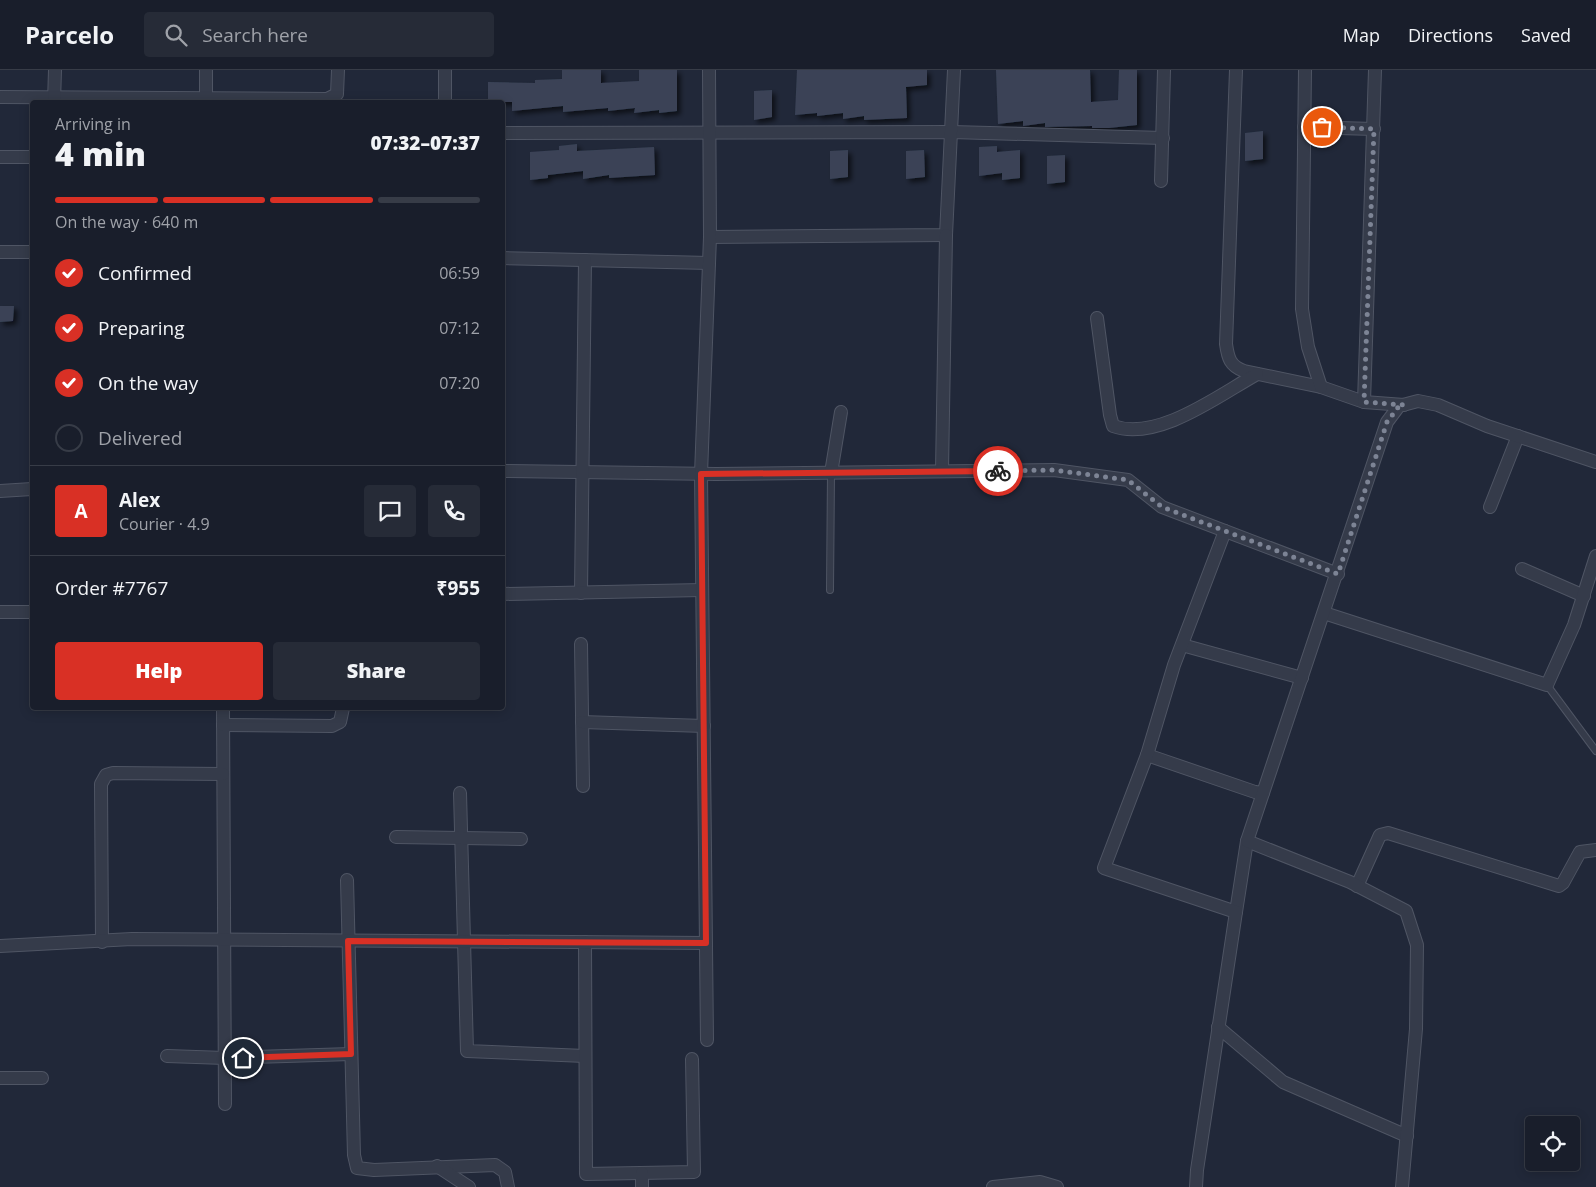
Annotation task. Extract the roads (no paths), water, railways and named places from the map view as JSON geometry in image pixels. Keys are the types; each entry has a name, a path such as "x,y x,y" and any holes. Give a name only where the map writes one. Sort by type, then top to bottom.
{"street":[{"path":"0,98 54,100 55,70"},
{"path":"206,70 206,100"},
{"path":"266,100 327,99 337,94 338,70"},
{"path":"445,70 445,100"},
{"path":"708,1040 701,474 710,237 709,70"},
{"path":"942,471 946,235 954,70"},
{"path":"1161,181 1164,70"},
{"path":"1236,70 1226,344 1228,358 1234,368 1321,387 1364,402 1404,405"},
{"path":"1305,70 1302,309 1308,347 1321,387"},
{"path":"1364,402 1375,70"},
{"path":"1304,126 1374,129"},
{"path":"505,133 952,132 1163,138"},
{"path":"0,157 30,157"},
{"path":"710,237 946,235"},
{"path":"0,252 30,252"},
{"path":"505,258 709,263"},
{"path":"581,593 584,472 585,260"},
{"path":"1097,318 1110,416 1113,426 1121,429 1163,426 1257,374"},
{"path":"1196,1187 1218,1027 1247,841 1338,574 1387,422 1399,406 1418,401 1438,405 1518,436 1596,462"},
{"path":"831,473 840,412"},
{"path":"1490,507 1518,436"},
{"path":"505,471 701,474 1054,470 1128,480 1162,507 1338,574"},
{"path":"0,492 30,489"},
{"path":"1225,531 1182,645 1147,755 1104,868 1236,912"},
{"path":"1324,613 1547,685 1574,625 1596,556"},
{"path":"1522,569 1584,596"},
{"path":"505,594 702,590"},
{"path":"0,612 30,612"},
{"path":"581,644 583,786"},
{"path":"1182,645 1302,678"},
{"path":"223,710 225,1104"},
{"path":"223,724 332,726 340,722 343,710"},
{"path":"582,722 704,726"},
{"path":"1147,755 1255,792 1263,793"},
{"path":"102,942 101,784 106,775 113,773 223,774"},
{"path":"460,792 467,1051 585,1056"},
{"path":"1357,886 1374,843 1380,835 1388,833 1559,886 1563,883 1580,852 1596,850"},
{"path":"396,837 521,839"},
{"path":"1247,841 1357,886 1406,910 1416,945 1416,1029 1402,1187"},
{"path":"347,880 354,1156 358,1168 374,1170 495,1165 505,1172 508,1187"},
{"path":"0,946 132,939 706,943"},
{"path":"585,942 586,1174 694,1172 692,1059"},
{"path":"1218,1027 1282,1082 1407,1136"},
{"path":"168,1056 225,1058 351,1054"},
{"path":"0,1078 42,1078"},
{"path":"437,1166 470,1187"},
{"path":"642,1173 642,1187"},
{"path":"993,1187 1039,1184 1057,1187"}],"lane":[{"path":"830,590 831,473"},
{"path":"1547,685 1596,751"}]}
